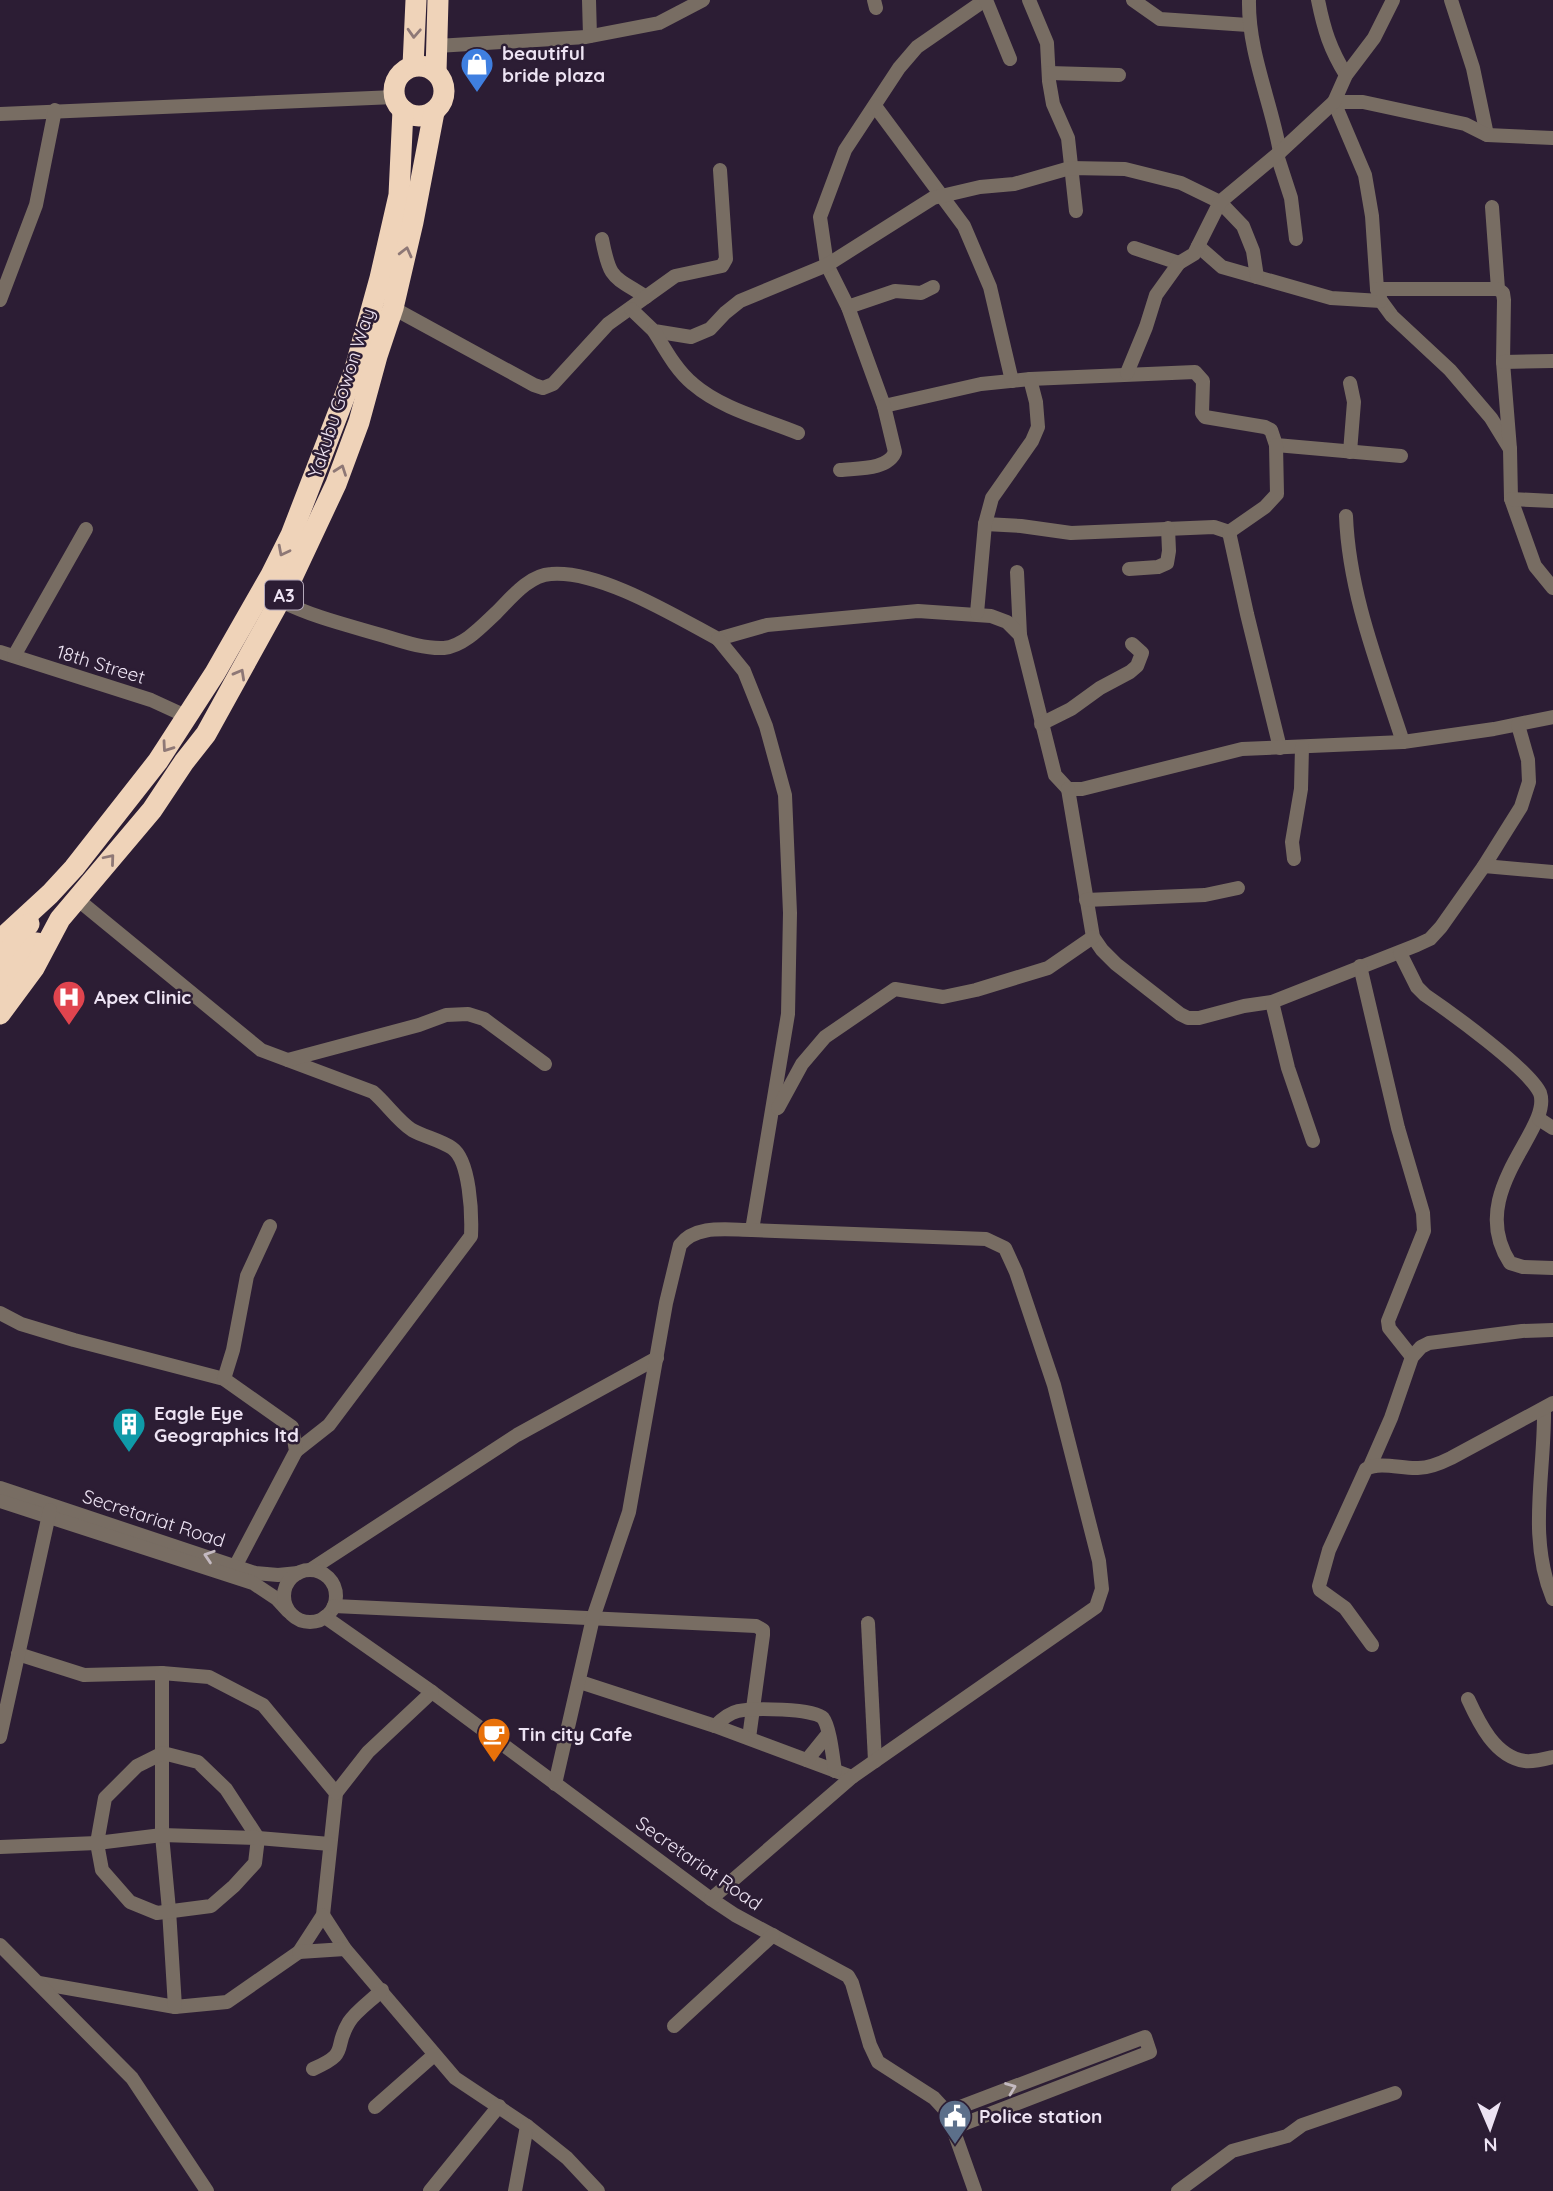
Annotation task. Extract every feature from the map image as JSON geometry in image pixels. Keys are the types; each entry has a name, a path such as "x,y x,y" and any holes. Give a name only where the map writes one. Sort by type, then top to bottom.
{"highway":[{"path":"413,66 416,0"},
{"path":"436,72 438,0"},
{"path":"413,66 429,67 436,72 445,89 443,102 434,112 422,116 409,114 399,104 396,81 413,66"},
{"name":"Yakubu Gowon Way","path":"0,940 50,894 121,808 188,717 287,544 343,403 380,278 394,220 401,171 399,104"},
{"name":"Yakubu Gowon Way","path":"0,1014 34,968 60,919 152,810 206,734 281,601 336,484 359,422 393,309 434,112"},
{"path":"0,963 50,894"},
{"path":"0,987 60,919"}],"street":[{"path":"589,0 590,36"},
{"path":"437,46 590,36 659,23 703,0"},
{"path":"840,470 886,463 895,452 884,406 848,307 827,265 820,217 845,150 899,68 917,47 985,0 1010,59"},
{"path":"1029,0 1047,43 1053,104 1068,138 1076,212"},
{"path":"1133,0 1160,19 1248,26"},
{"path":"1249,0 1248,26 1274,119 1279,154 1291,198 1296,239"},
{"path":"1318,0 1325,34 1346,75"},
{"path":"1127,373 1156,295 1179,263 1194,254 1220,202 1279,154 1334,102 1346,75 1374,38 1393,0"},
{"path":"1451,0 1473,68 1487,135"},
{"path":"1049,73 1119,75"},
{"path":"1334,102 1363,102 1465,124 1487,135 1553,138"},
{"path":"1334,102 1365,175 1373,216 1379,295 1411,335 1450,370 1490,418 1510,449"},
{"path":"0,114 55,110 399,104"},
{"path":"875,106 964,226 986,278 1013,381"},
{"path":"0,300 36,205 55,110"},
{"path":"654,331 691,337 710,329 724,313 740,301 827,265 933,198 980,187 1014,184 1070,168 1125,169 1181,183 1220,202 1243,226 1254,251 1257,277"},
{"path":"393,309 543,388 553,384 608,324 675,276 722,266 726,259 720,170"},
{"path":"1492,207 1497,289"},
{"path":"602,239 608,269 613,276 646,297"},
{"path":"1198,246 1222,267 1331,298 1497,289 1503,293 1503,362 1511,499 1535,566 1553,588"},
{"path":"1134,248 1179,263"},
{"path":"848,307 895,291 921,293 933,287"},
{"path":"631,309 654,331 677,368 693,384 716,400 798,433"},
{"path":"1503,362 1553,361"},
{"path":"884,406 957,389 1030,379 1195,372 1203,381 1202,412 1205,416 1265,427 1271,430 1276,445 1277,494 1265,508 1229,532"},
{"path":"977,613 985,524 992,498 1032,441 1038,427 1036,402 1030,379"},
{"path":"1350,383 1354,402 1350,452"},
{"path":"1276,445 1401,456"},
{"path":"1511,499 1553,500"},
{"path":"1346,516 1347,547 1355,588 1403,742"},
{"path":"985,524 1071,533 1214,527 1229,532"},
{"path":"1129,569 1158,567 1167,563 1168,528"},
{"path":"7,654 86,529"},
{"path":"1229,532 1280,748"},
{"path":"1017,572 1020,635 1055,775 1068,789 1093,937 1116,964 1188,1018 1272,1002 1360,966 1401,953 1430,939 1485,866 1521,807 1529,782 1528,760 1518,725"},
{"path":"281,601 309,615 413,644 445,648 477,630 527,583 548,574 565,574 631,593 718,639 744,671 766,726 785,795 790,913 788,1014 752,1230"},
{"path":"718,639 767,625 918,611 977,613 1007,622 1020,635"},
{"path":"1041,724 1070,709 1137,666 1142,653 1132,644"},
{"name":"18th Street","path":"7,654 151,699 188,717"},
{"path":"1068,789 1082,789 1242,749 1403,742 1518,725 1553,717"},
{"path":"1294,859 1292,842 1301,789 1302,747"},
{"path":"1485,866 1553,872"},
{"path":"1086,900 1205,895 1238,888"},
{"path":"77,899 261,1049 373,1092 412,1130 458,1153 466,1168 471,1236 329,1425 296,1451 236,1564"},
{"path":"772,1119 802,1064 825,1037 895,989 943,997 976,990 1048,968 1093,937"},
{"path":"1401,953 1417,987 1425,995 1518,1067 1538,1089 1543,1107 1539,1119 1511,1167 1497,1209 1496,1225 1504,1254 1510,1264 1553,1268"},
{"path":"1360,966 1398,1128 1423,1213 1424,1231 1388,1321 1389,1328 1412,1357"},
{"path":"1272,1002 1288,1068 1313,1141"},
{"path":"287,1060 419,1025 446,1015 468,1014 484,1019 545,1064"},
{"path":"1539,1119 1553,1129"},
{"path":"224,1379 233,1350 247,1276 270,1226"},
{"path":"555,1784 593,1618 629,1512 680,1245 696,1232 752,1230 986,1239 1005,1248 1016,1272 1054,1385 1099,1561 1102,1589 1096,1607 852,1777 711,1899"},
{"path":"0,1313 21,1324 74,1340 224,1379 292,1427 296,1451"},
{"path":"1372,1645 1345,1608 1320,1590 1319,1586 1329,1550 1391,1418 1412,1357 1429,1343 1522,1331 1553,1330"},
{"path":"657,1358 517,1435 304,1571 286,1584 284,1603 288,1611 303,1621 312,1622 330,1611 593,1618 756,1626 763,1630 763,1635 749,1738"},
{"path":"1370,1466 1419,1468 1435,1465 1549,1406"},
{"path":"1549,1406 1537,1528 1541,1556 1553,1599"},
{"name":"Secretariat Road","path":"0,1488 50,1511 253,1583 277,1599 288,1611"},
{"name":"Secretariat Road","path":"0,1501 50,1511 236,1564 255,1573 304,1571"},
{"path":"0,1737 50,1511"},
{"path":"304,1571 325,1575 331,1581 336,1593 330,1611"},
{"name":"Secretariat Road","path":"330,1611 432,1692 711,1899 735,1915 848,1976 878,2062 934,2098 947,2112 975,2191"},
{"path":"868,1623 875,1761"},
{"path":"18,1654 84,1675 162,1673 209,1677 263,1705 336,1793"},
{"path":"162,1673 162,1835 174,2007"},
{"path":"580,1682 715,1726 852,1777"},
{"path":"39,1983 174,2007 227,2002 299,1952 323,1915 336,1793 368,1752 432,1692"},
{"path":"1468,1699 1481,1727 1506,1755 1527,1762 1553,1757"},
{"path":"715,1726 724,1717 737,1711 808,1712 821,1716 826,1723 835,1771"},
{"path":"807,1760 828,1734"},
{"path":"163,1753 198,1762 226,1789 258,1838 255,1863 211,1906 157,1913 130,1902 102,1870 97,1843 105,1798 136,1766 163,1753"},
{"path":"0,1847 97,1843 162,1835 258,1838 330,1844"},
{"path":"323,1915 345,1949 455,2078 527,2126 567,2158 598,2191"},
{"path":"674,2026 773,1935"},
{"path":"1,1945 132,2078 206,2191"},
{"path":"299,1952 345,1949"},
{"path":"313,2069 330,2062 338,2054 349,2021 382,1990"},
{"path":"947,2112 1144,2037 1150,2052 953,2128"},
{"path":"375,2107 434,2055"},
{"path":"1178,2191 1232,2151 1287,2136 1302,2125 1395,2093"},
{"path":"430,2191 499,2106"},
{"path":"515,2191 527,2126"}],"place":[{"name":"beautiful bride plaza","path":"477,94"},
{"name":"Apex Clinic","path":"69,1027"},
{"name":"Eagle Eye Geographics ltd","path":"129,1454"},
{"name":"Tin city Cafe","path":"494,1764"},
{"name":"Police station","path":"955,2146"}]}
